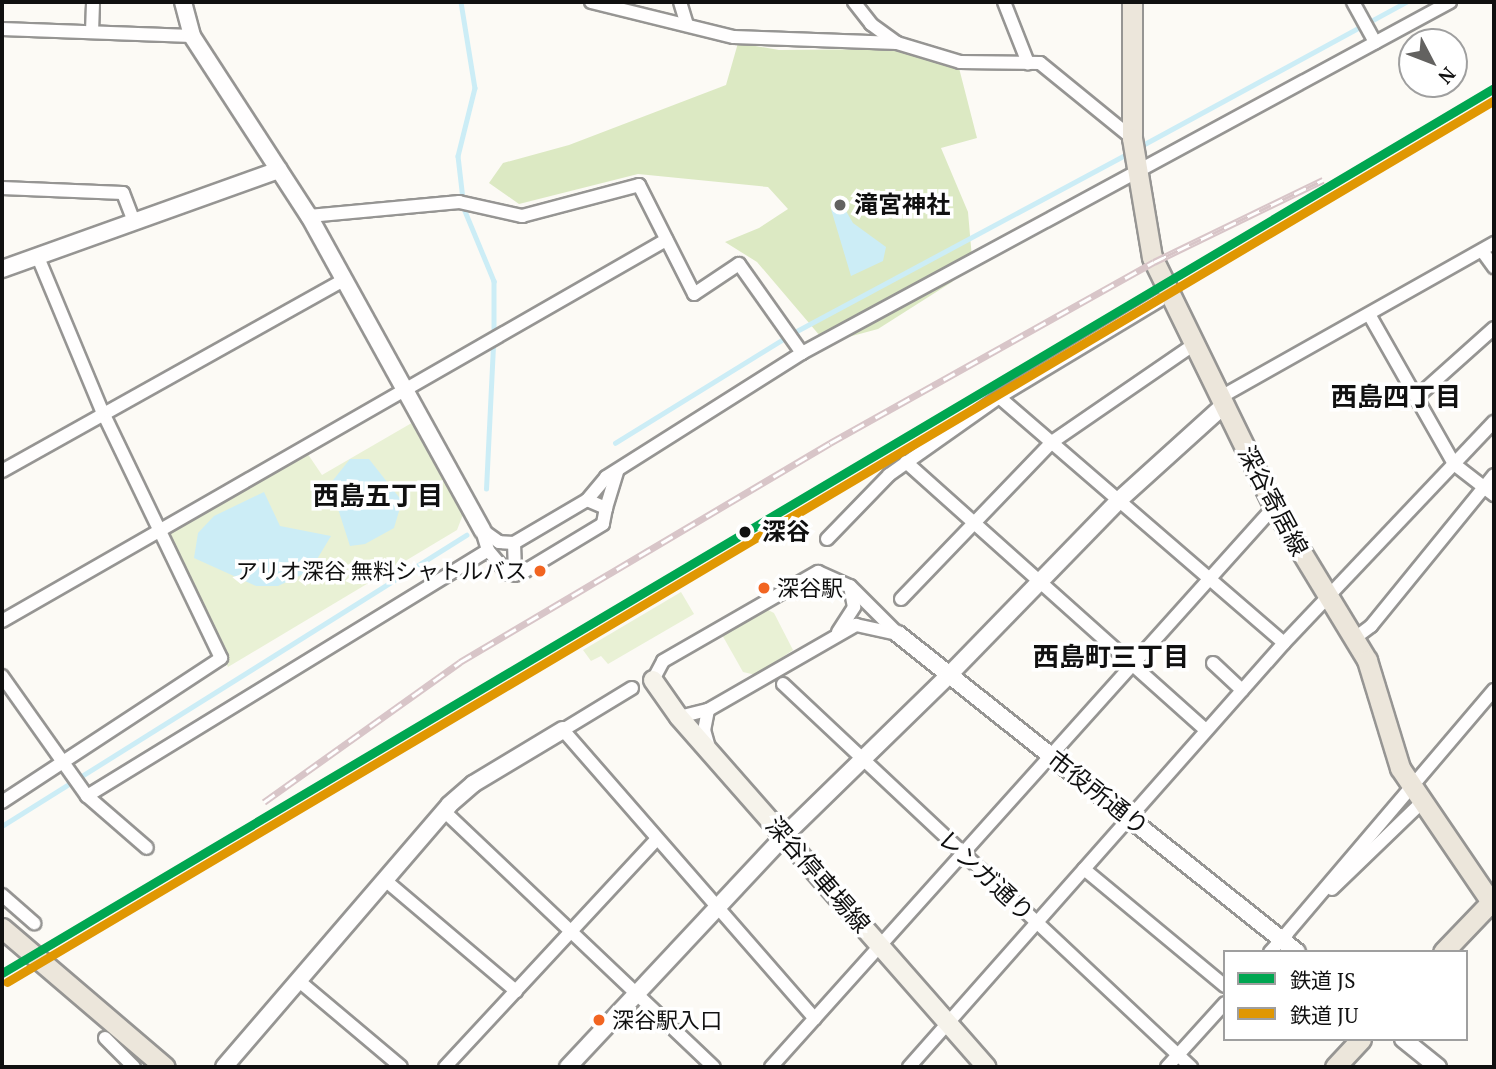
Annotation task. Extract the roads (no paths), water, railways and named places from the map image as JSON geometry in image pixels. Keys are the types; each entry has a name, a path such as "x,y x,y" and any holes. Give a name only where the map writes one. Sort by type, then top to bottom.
{"main road":[{"name":"深谷寄居線","path":"1132,2 1132,138 1152,257 1274,507 1326,598 1355,638 1378,688 1396,757 1410,784 1493,903 1445,950"},
{"name":"深谷停車場線","path":"653,680 679,716 987,1067"},
{"path":"2,928 165,1067"},
{"path":"1335,1067 1359,1041"}],"street":[{"path":"92,32 93,2"},
{"path":"183,2 192,36 309,216 407,388 502,569 515,575"},
{"path":"591,2 734,37 897,43 960,62 1040,63 1050,69 1078,97 1132,138"},
{"path":"680,2 687,25"},
{"path":"854,2 871,24 897,43"},
{"path":"1004,2 1028,63"},
{"path":"86,795 487,540 514,544 587,500 617,471 801,351 852,330 1137,166 1373,39 1450,2"},
{"path":"1355,7 1373,39"},
{"path":"2,29 192,36"},
{"path":"2,269 279,170"},
{"path":"309,216 459,202 522,216 639,185 694,294 739,264 784,322 801,351"},
{"path":"2,188 123,192 134,222"},
{"path":"2,621 666,240"},
{"path":"568,1067 785,836 949,675 1118,501 1221,402 1483,252 1494,243"},
{"path":"1483,252 1494,267"},
{"path":"2,802 65,764 221,658 102,411 38,257"},
{"path":"2,471 102,411 345,279"},
{"path":"827,539 906,462 999,397 1160,300"},
{"path":"1370,316 1418,396 1454,464 1489,492"},
{"path":"1418,396 1494,328"},
{"path":"901,599 1052,442 1193,345"},
{"path":"999,397 1284,643"},
{"path":"909,1067 1284,643 1494,422"},
{"path":"906,462 1206,730"},
{"path":"515,575 603,524 617,471"},
{"path":"1355,638 1370,626 1489,492 1494,475"},
{"path":"587,500 606,508"},
{"path":"771,1067 1133,665 1208,577 1274,507"},
{"path":"514,544 515,575"},
{"path":"653,680 663,662 811,574 827,573 850,586 898,634"},
{"path":"838,633 854,607 850,586"},
{"path":"679,716 708,710 838,633 860,624 898,634"},
{"name":"市役所通り","path":"898,634 1295,950"},
{"path":"1213,663 1242,690"},
{"path":"2,676 86,795 147,848"},
{"name":"レンガ通り","path":"783,684 962,855 1191,1067"},
{"path":"224,1067 444,811 473,784 632,688"},
{"path":"1282,939 1410,784 1494,690"},
{"path":"708,710 704,730 712,753"},
{"path":"563,730 815,1019"},
{"path":"1272,950 1421,803"},
{"path":"444,811 715,1067"},
{"path":"445,1067 657,839"},
{"path":"1084,869 1223,984"},
{"path":"384,880 516,991"},
{"path":"2,895 34,923"},
{"path":"299,981 401,1067"},
{"path":"1167,1067 1223,1005"},
{"path":"105,1038 134,1067"},
{"path":"1406,1041 1438,1067"}],"water":[{"path":"835,203 842,204 853,223 886,247 883,261 851,276 831,209"},
{"path":"350,459 369,459 402,501 394,528 365,544 350,546 330,484"},
{"path":"264,492 280,526 331,536 310,571 278,586 256,586 194,558 198,533 214,516"}],"waterway":[{"path":"461,2 475,88 458,156 463,199"},
{"path":"1139,147 1406,2"},
{"path":"615,443 793,333 1129,153"},
{"path":"465,211 494,281 494,330"},
{"path":"486,489 493,345"},
{"path":"2,826 466,535"}],"railway":[{"path":"264,802 460,662 830,443 1154,262 1323,180"}],"rail line":[{"name":"JS","path":"2,973 1494,88"},
{"name":"JU","path":"7,982 1494,100"}],"place":[{"name":"滝宮神社","path":"840,205"},
{"name":"深谷","path":"745,532"},
{"name":"アリオ深谷 無料シャトルバス","path":"540,571"},
{"name":"深谷駅","path":"764,588"},
{"name":"深谷駅入口","path":"599,1020"}],"district":[{"name":"西島四丁目","path":"1396,397"},
{"name":"西島五丁目","path":"378,496"},
{"name":"西島町三丁目","path":"1111,657"}]}
